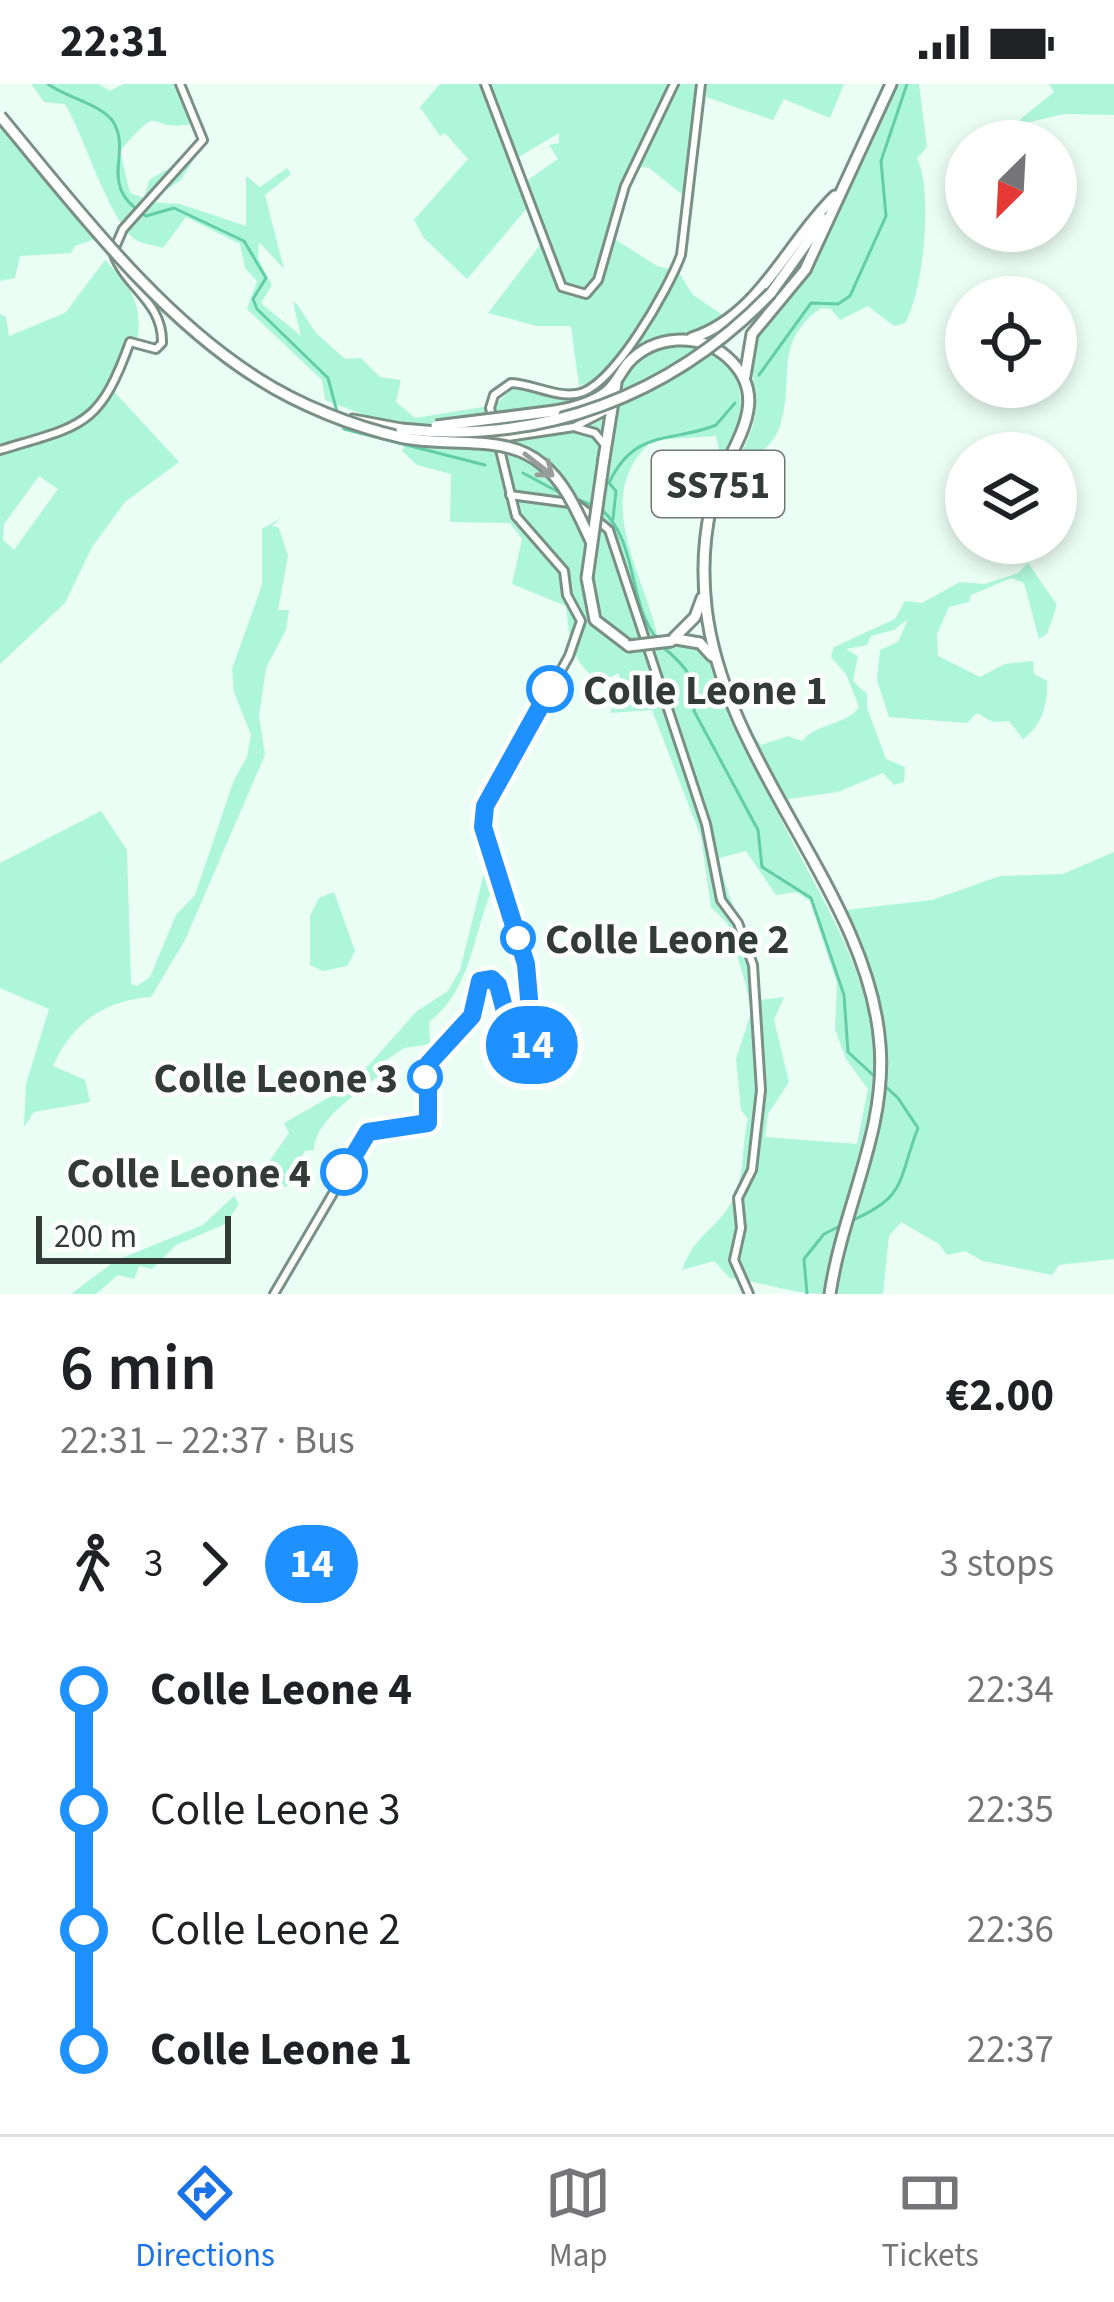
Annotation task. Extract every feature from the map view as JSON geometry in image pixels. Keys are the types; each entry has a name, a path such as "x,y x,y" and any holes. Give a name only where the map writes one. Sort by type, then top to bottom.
{"main road":[{"path":"745,382 752,334 805,270 891,84"},
{"path":"0,116 200,336 279,391 402,438 493,444 527,453 562,485 591,541"},
{"path":"348,418 401,429 456,433 521,428 614,403 699,357 771,293 839,193"},
{"path":"401,429 555,411 594,400 649,348 721,326 790,256 839,193"},
{"path":"684,340 727,357 745,382"},
{"name":"SS751","path":"704,593 708,518 747,422 745,382"},
{"path":"616,383 586,578 595,620 629,646 682,637 700,643 716,663"},
{"path":"670,641 695,617 704,593"},
{"path":"704,593 716,663 743,733 855,949 876,1012 881,1060 878,1105 842,1232 830,1294"}],"street":[{"path":"0,451 89,419 117,380 130,342 155,349 163,344 155,309 121,272 113,252 124,229 202,140 180,84"},
{"path":"485,84 562,287 586,295 598,280 626,186 674,84"},
{"path":"274,1294 368,1132 428,1123 428,1064 472,1016 480,981 492,979 498,985 515,1049 527,1051 533,1045 529,979 483,827 485,806 569,656 581,621 567,595 564,571 523,529 490,408 499,389 511,383 570,395 590,391 609,377 672,278 691,203 701,84"},
{"path":"574,428 611,407"},
{"path":"495,439 574,428 595,433 605,453"},
{"path":"511,495 577,504 608,530 706,824 721,901 737,923 754,965 761,1090 752,1170 738,1198 741,1228 734,1260 749,1294"}],"green space":[{"path":"31,84 99,84 110,91 123,84 177,84 192,124 150,122 120,151 130,193 144,198 149,180 200,150 180,181 147,202 180,204 246,226 246,176 260,187 287,168 291,174 265,195 284,269 259,242 258,259 272,285 261,303 301,336 293,302 297,304 316,333 345,359 361,358 380,377 401,380 396,402 415,418 495,405 512,389 559,398 580,396 598,380 579,386 571,326 537,326 488,313 541,244 551,274 572,297 596,292 613,238 657,266 678,271 692,294 725,317 696,333 659,339 603,390 557,414 619,384 632,365 661,346 698,346 736,371 745,424 722,464 716,436 653,440 634,463 624,487 623,513 660,648 690,644 707,655 739,735 745,730 727,680 714,629 708,576 708,549 712,522 725,486 710,546 713,619 732,690 761,745 788,736 802,741 859,707 846,674 831,657 834,647 895,619 905,601 922,603 960,582 985,584 1018,573 1029,564 1057,605 1047,634 1039,639 1024,583 1011,578 971,595 969,602 949,607 937,634 938,656 980,677 1005,664 1033,661 1034,674 1047,681 1042,714 1030,734 1023,739 1009,721 993,722 977,713 967,723 889,717 877,680 880,650 898,642 908,619 894,630 871,636 867,645 846,649 858,656 853,681 867,694 867,708 886,759 905,767 904,782 894,785 883,773 838,792 788,799 846,910 932,900 1000,876 1063,874 1114,852 1114,1259 1059,1265 1052,1275 983,1261 965,1251 947,1255 939,1244 901,1222 889,1236 883,1294 838,1294 845,1233 838,1230 825,1294 730,1278 714,1261 682,1270 691,1251 733,1201 740,1178 748,1119 741,1110 736,1059 751,1013 727,923 711,907 701,837 652,710 610,713 622,683 618,673 601,683 591,675 573,649 566,606 512,584 522,539 510,523 450,522 451,474 417,465 402,451 412,423 370,417 325,400 322,380 247,309 257,281 245,268 240,244 186,217 163,248 136,240 107,198 65,104 44,102","holes":["763,780 859,949 881,1022 884,1060 876,1060 861,985 832,915","746,851 776,895 797,892 810,901 837,983 835,1029 846,1059 868,1089 857,1144 765,1137 768,1114 789,1082 774,1020 784,997 760,1000 754,963 719,858"]},
{"path":"440,84 481,84 528,207 467,279 424,238 414,220 468,159 445,133 440,136 420,107"},
{"path":"490,84 697,84 688,199 648,167 630,169 593,282 581,292 565,286 525,182 558,159 549,145 559,143 559,133 517,158"},
{"path":"707,84 844,84 830,118 784,99 773,120 706,97"},
{"path":"898,84 919,84 927,147 917,158 925,215 912,308 905,323 894,326 868,306 840,320 831,309 821,308 806,321 790,348 784,409 776,436 725,486 754,418 750,346 810,272"},
{"path":"1049,84 1114,84 1114,115 1064,114 1019,120 1054,92"},
{"path":"0,127 95,239 75,246 71,253 20,256 15,278 0,281"},
{"path":"105,260 132,294 139,324 138,337 128,339 109,386 179,462 125,502 92,547 65,603 0,664 0,314 6,317 9,336 65,313","holes":["39,476 58,489 14,550 3,540 4,524"]},
{"path":"281,518 272,526 279,528 288,556 278,610 289,610 286,630 266,668 259,716 265,755 185,940 151,997 105,1009 80,1027 60,1051 53,1066 85,1080 90,1102 34,1112 24,1127 26,1084 49,1009 0,988 0,863 101,811 127,850 131,984 137,986 150,977 176,915 195,895 234,780 247,757 251,735 234,692 232,669 262,585 262,529"},
{"path":"487,861 495,883 464,975 444,1008 429,1022 430,1044 404,1048 382,1063 383,1072 330,1117 314,1150 304,1151 295,1182 285,1187 264,1169 289,1133 284,1123 351,1085 417,1011 448,991 460,970"},
{"path":"334,892 355,951 347,966 323,971 310,965 310,916 319,898"},
{"path":"234,1196 239,1204 225,1224 176,1245 152,1269 139,1266 134,1279 118,1275 96,1294 71,1294 115,1261 203,1225"}],"waterway":[{"path":"48,84 102,111 114,123 120,147 119,181 131,204 146,216 174,208 244,241 266,278 253,299 257,309 328,378 337,412"},
{"path":"759,375 811,303 838,304 850,296 886,216 881,161 907,84"},
{"path":"613,519 616,491 609,483 631,453 656,440 716,425 735,403"},
{"path":"341,421 344,429 485,465"},
{"path":"523,473 564,495"},
{"path":"573,498 592,505"},
{"path":"601,509 622,538 641,609 658,640"},
{"path":"664,648 689,675 694,711 758,830 762,867 811,898 844,995 848,1052 898,1098 918,1128 892,1195 851,1221"},
{"path":"807,1294 804,1259 824,1234 842,1225"}],"bus line":[{"name":"14","path":"344,1172 368,1132 411,1130 428,1123 432,1114 425,1072 472,1016 480,981 492,979 498,985 515,1049 527,1051 533,1045 526,964 483,827 485,806 550,689"}],"place":[{"name":"Colle Leone 1","path":"550,689"},
{"name":"Colle Leone 2","path":"518,938"},
{"name":"Colle Leone 3","path":"425,1077"},
{"name":"Colle Leone 4","path":"344,1172"}]}
